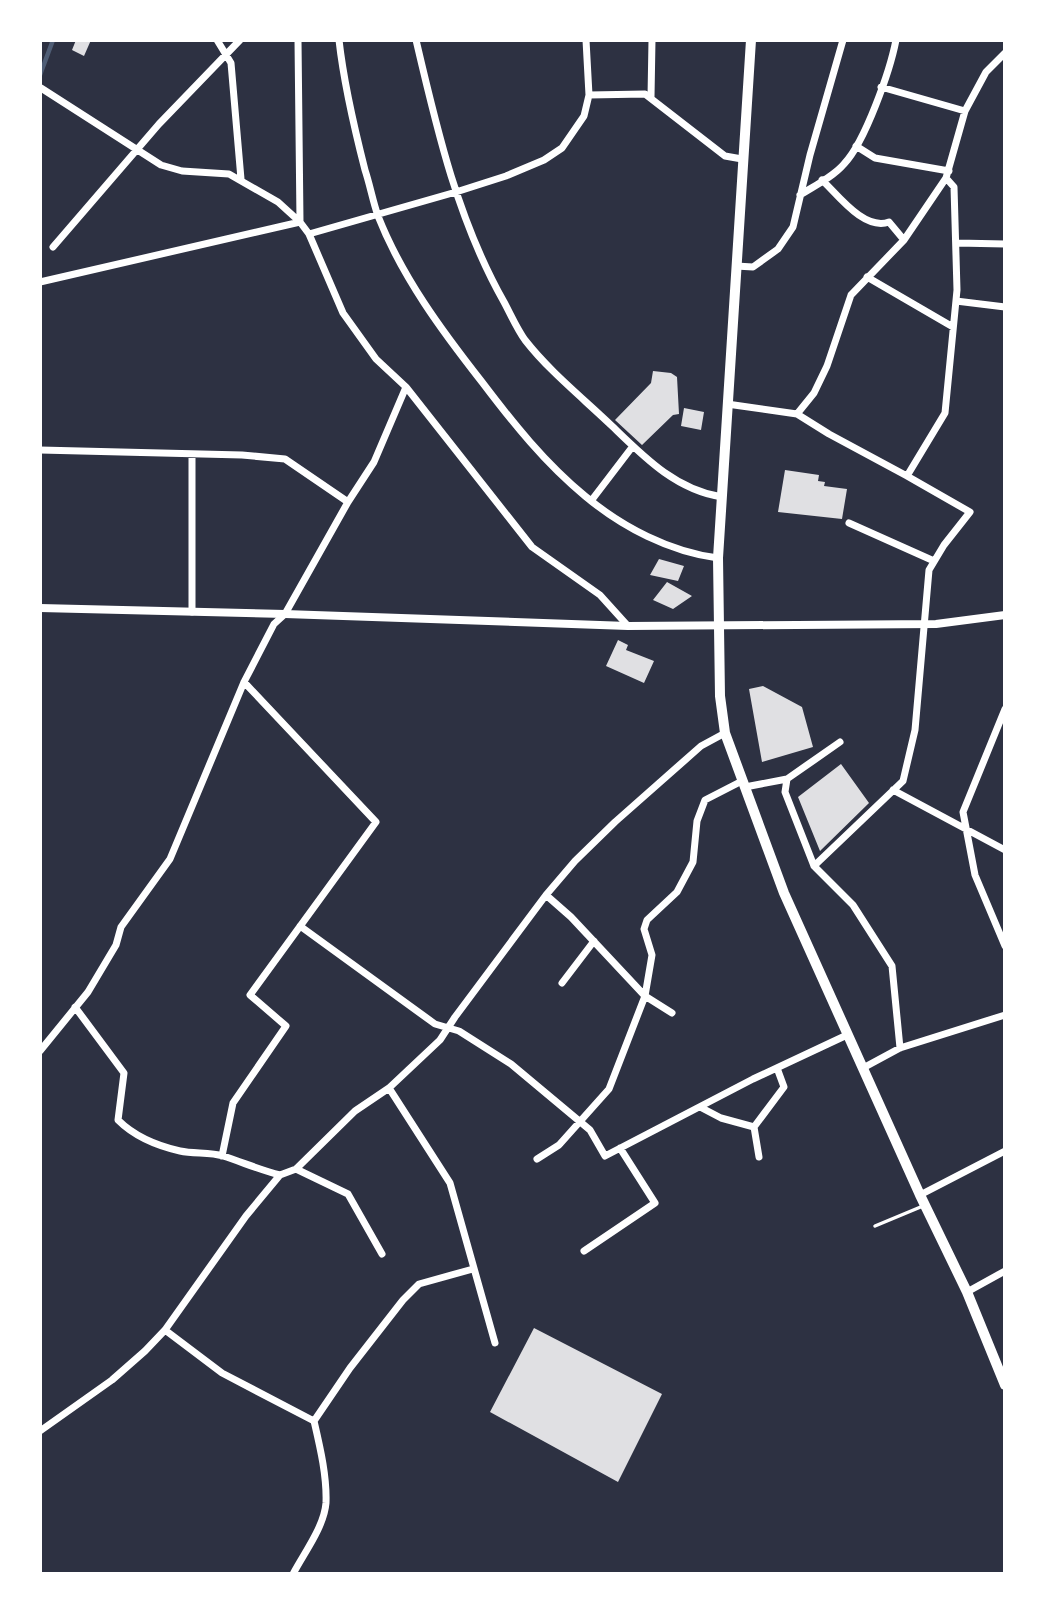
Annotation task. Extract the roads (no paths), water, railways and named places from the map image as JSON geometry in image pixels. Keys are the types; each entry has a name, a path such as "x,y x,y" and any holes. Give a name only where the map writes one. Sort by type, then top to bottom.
{"highway":[{"path":"751,40 718,558 720,696 725,733 768,854 847,1035 967,1292 1005,1385"}],"street":[{"path":"217,40 232,63 241,179"},
{"path":"53,247 159,124 240,40"},
{"path":"298,40 300,222"},
{"path":"339,40 349,110 377,213 397,258 450,341 522,435 591,501 632,528 668,546 699,556 718,558"},
{"path":"416,40 431,104 472,240 524,339 633,446 667,475 702,494 722,497"},
{"path":"309,234 506,176 544,160 562,148 584,116 588,98 586,40"},
{"path":"651,97 652,40"},
{"path":"736,266 753,267 778,249 793,226 843,40"},
{"path":"800,195 844,165 856,146 877,102 892,61 896,40"},
{"path":"797,414 814,393 827,366 851,295 904,240 947,174 965,111 986,72 1005,53"},
{"path":"881,87 965,111"},
{"path":"41,88 161,164 172,168 229,174 241,179 278,202 300,222 309,234 343,313 376,359 405,387 532,547 600,595 628,626"},
{"path":"588,98 645,94 725,156 742,159"},
{"path":"856,146 875,158 947,174 954,187 956,301 945,412 906,476"},
{"path":"822,180 864,218 882,224 888,222 904,240"},
{"path":"40,282 300,222"},
{"path":"957,243 1005,244"},
{"path":"867,277 953,327"},
{"path":"956,301 1005,307"},
{"path":"40,1051 88,992 116,945 121,927 170,859 244,681 274,624 285,614 348,502 374,462 405,387"},
{"path":"727,404 797,414 970,512 929,570 915,730 903,781 814,866"},
{"path":"591,501 633,446"},
{"path":"40,450 242,455 285,459 348,502"},
{"path":"192,454 192,611"},
{"path":"849,523 934,561"},
{"path":"40,608 628,626 936,624 1005,615"},
{"path":"222,1156 233,1103 286,1026 250,995 376,822 244,681"},
{"path":"1005,709 963,812 975,875 1005,946"},
{"path":"40,1431 112,1380 165,1330 246,1216 280,1175 296,1169 355,1111 389,1088 440,1040 545,895 615,822 701,746 725,733"},
{"path":"537,1159 559,1145 609,1089 645,996 652,956 644,929 647,920 677,892 693,862 697,821 705,800 744,784 787,779 840,742"},
{"path":"787,779 785,792 814,866 853,905 892,967 900,1048"},
{"path":"894,790 1005,850"},
{"path":"545,895 594,941 645,996 672,1013"},
{"path":"300,926 435,1024 459,1031 511,1064 590,1130 606,1156 776,1068 847,1035"},
{"path":"562,983 594,941"},
{"path":"75,1007 124,1073 118,1120 125,1127 149,1141 180,1151 222,1156 280,1175"},
{"path":"863,1068 900,1048 1005,1014"},
{"path":"759,1157 754,1127 784,1087 776,1068"},
{"path":"389,1088 450,1183 495,1343"},
{"path":"700,1107 721,1118 754,1127"},
{"path":"584,1251 655,1202 620,1148"},
{"path":"923,1200 1005,1151"},
{"path":"296,1169 348,1194 382,1254"},
{"path":"293,1574 320,1524 326,1505 323,1461 314,1421 350,1368 403,1300 419,1284 473,1269"},
{"path":"967,1292 1005,1270"},
{"path":"165,1330 222,1373 314,1421"}],"lane":[{"path":"875,1226 923,1200"}],"waterway":[{"path":"40,75 53,40"}]}
